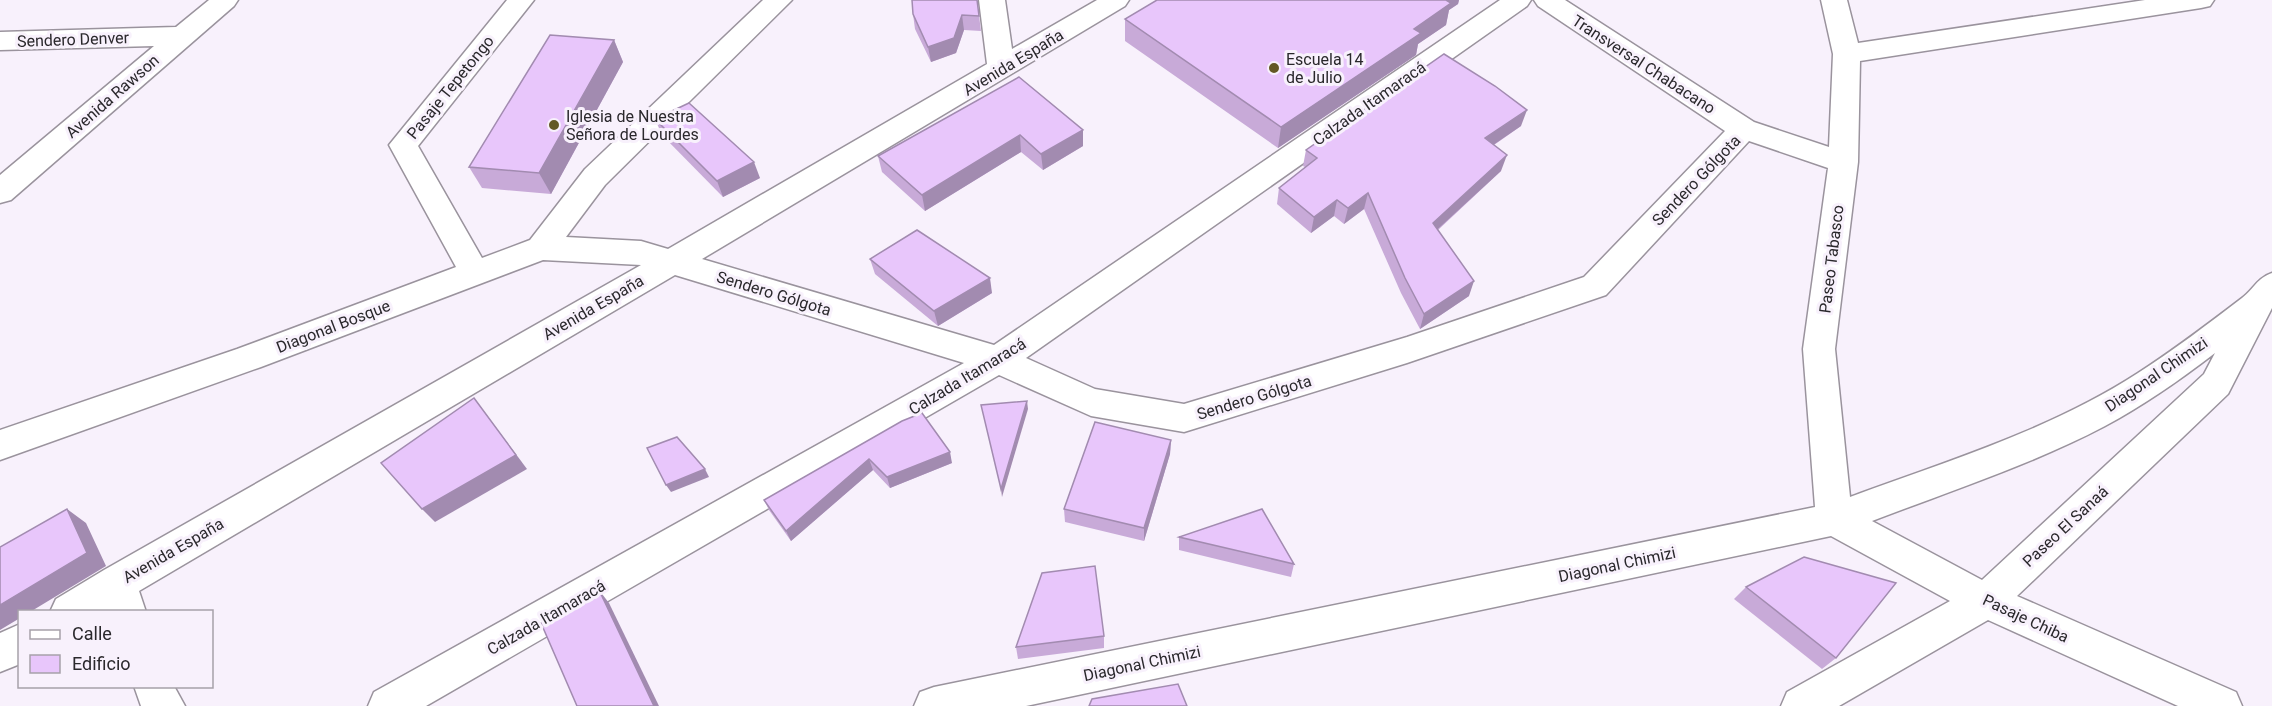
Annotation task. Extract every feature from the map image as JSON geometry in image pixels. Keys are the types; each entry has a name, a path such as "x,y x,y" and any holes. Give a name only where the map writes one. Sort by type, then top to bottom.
{"street":[{"name":"Avenida Rawson","path":"0,192 225,0"},
{"name":"Pasaje Tepetongo","path":"474,272 403,146 521,0"},
{"path":"541,249 595,177 779,0"},
{"path":"992,0 1001,69"},
{"name":"Avenida España","path":"76,610 122,597 672,262 1116,0"},
{"name":"Calzada Itamaracá","path":"388,706 998,360 1518,0"},
{"name":"Transversal Chabacano","path":"1547,0 1744,129 1843,162"},
{"name":"Paseo Tabasco","path":"1834,0 1847,54 1843,162 1820,349 1834,519"},
{"path":"1847,54 2201,0"},
{"name":"Sendero Denver","path":"0,41 182,36"},
{"name":"Sendero Gólgota","path":"672,262 998,360 1091,402 1184,418 1373,360 1595,285 1744,129"},
{"name":"Diagonal Bosque","path":"0,445 249,358 474,272 541,249 641,253 672,262"},
{"name":"Diagonal Chimizi","path":"934,706 1834,519 2032,445 2093,416 2150,383 2264,295"},
{"name":"Paseo El Sanaá","path":"1801,706 1986,601 2216,384 2264,295"},
{"name":"Pasaje Chiba","path":"1834,519 1986,601 2222,706"},
{"path":"0,654 18,643"},
{"path":"154,688 158,699 165,706"}],"building":[{"path":"912,0 977,0 979,16 962,15 954,38 928,47 913,14"},
{"name":"Escuela 14 de Julio","path":"1157,0 1446,0 1451,3 1414,29 1421,33 1281,127 1125,19"},
{"path":"550,35 614,40 539,173 469,167"},
{"path":"1444,54 1495,86 1527,110 1485,138 1507,155 1433,223 1474,281 1424,314 1405,278 1368,193 1348,208 1337,200 1314,217 1279,188 1317,158 1306,150"},
{"path":"1019,77 1083,130 1041,154 1020,135 922,195 878,156"},
{"path":"689,103 754,162 717,181 655,119"},
{"path":"917,230 990,278 934,311 870,259"},
{"path":"474,398 516,455 422,509 381,463"},
{"path":"1027,401 1001,489 981,405"},
{"path":"922,413 950,452 887,477 869,459 786,531 764,500 902,421"},
{"path":"1095,422 1171,440 1144,528 1064,509"},
{"path":"677,437 705,469 666,485 647,448"},
{"path":"67,509 87,553 0,605 0,547"},
{"path":"1262,509 1294,564 1179,537"},
{"path":"1804,557 1896,583 1836,658 1746,587"},
{"path":"1095,566 1104,636 1016,647 1042,573"},
{"path":"599,590 654,706 577,706 541,623"},
{"path":"1178,684 1187,706 1089,706 1092,699"}],"place":[{"name":"Escuela 14 de Julio","path":"1274,68"},
{"name":"Iglesia de Nuestra Señora de Lourdes","path":"554,125"}]}
